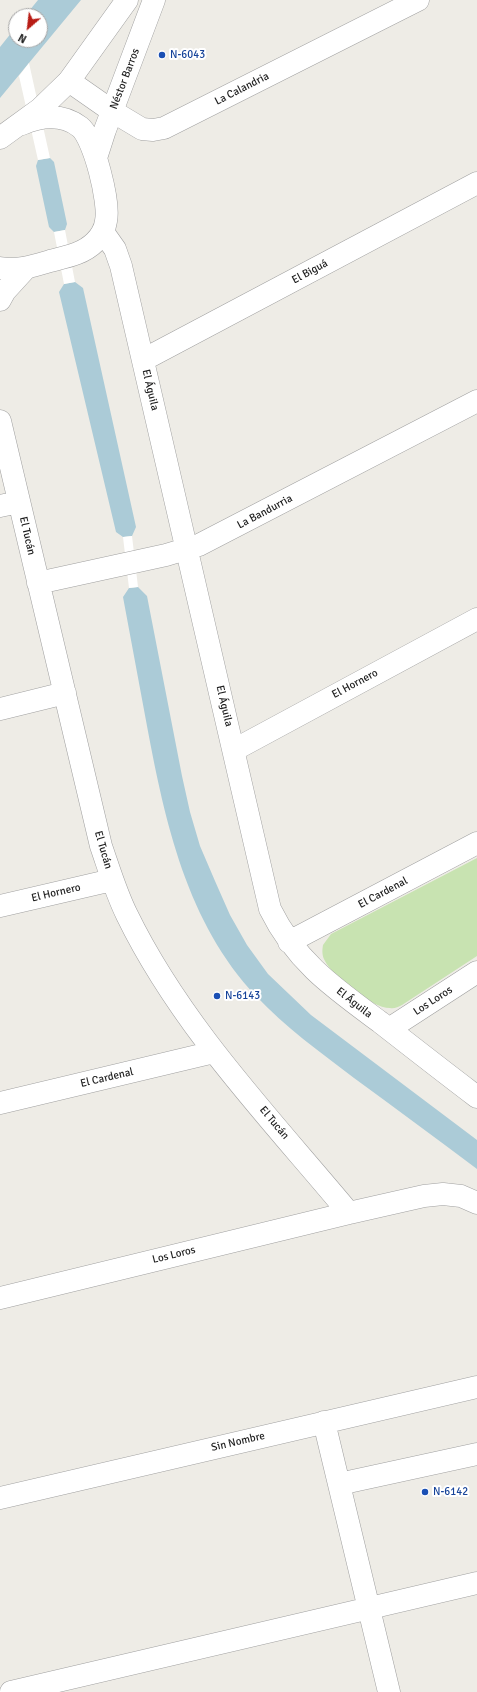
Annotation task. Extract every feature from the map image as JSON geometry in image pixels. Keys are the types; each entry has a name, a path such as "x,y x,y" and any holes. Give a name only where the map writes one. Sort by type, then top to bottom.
{"street":[{"path":"0,138 22,124 69,81 127,0"},
{"name":"Néstor Barros","path":"96,158 154,0"},
{"name":"La Calandria","path":"69,81 112,111 142,129 153,130 164,128 418,0"},
{"path":"0,268 12,270 26,268 76,254 96,242 103,232 107,220 107,207 96,158 90,140 80,127 66,120 52,117 38,118 22,124"},
{"name":"El Biguá","path":"143,360 477,183"},
{"name":"El Águila","path":"103,232 115,250 118,258 234,750 270,910 289,942 315,972 477,1097"},
{"path":"0,300 5,291 26,268"},
{"name":"La Bandurria","path":"38,583 187,550 213,539 477,401"},
{"name":"El Tucán","path":"0,421 10,504 38,583 101,846 112,880 126,913 163,980 214,1052 349,1213"},
{"name":"El Hornero","path":"234,750 477,619"},
{"path":"0,709 65,693"},
{"name":"El Cardenal","path":"289,942 477,843"},
{"name":"El Hornero","path":"0,906 112,880"},
{"name":"Los Loros","path":"389,1029 477,972"},
{"name":"El Cardenal","path":"0,1104 214,1052"},
{"path":"349,1213 424,1196 443,1194 461,1196 477,1203"},
{"name":"Los Loros","path":"0,1298 349,1213"},
{"name":"Sin Nombre","path":"0,1498 477,1387"},
{"path":"324,1422 389,1692"},
{"path":"339,1484 477,1454"},
{"path":"10,1692 477,1583"}],"green space":[{"path":"477,858 477,956 402,1005 393,1008 382,1007 363,997 344,983 329,968 323,957 322,949 323,945 331,934"}],"water":[{"path":"38,0 81,0 48,40 48,8 32,8"},
{"path":"8,37 8,48 41,48 0,98 0,47"},
{"path":"50,158 54,162 67,224 65,230 54,232 49,227 36,166 38,160"},
{"path":"75,282 83,288 136,527 132,536 123,537 116,532 59,292 64,284"},
{"path":"138,587 147,596 182,776 190,812 200,846 230,915 247,945 268,974 311,1015 477,1140 477,1169 328,1059 279,1018 256,996 232,967 212,937 182,870 171,834 154,762 123,597 129,588"}],"pier":[{"path":"29,63 50,158 38,160 19,76"},
{"path":"65,230 75,282 64,284 54,232"},
{"path":"132,536 138,587 129,588 123,537"}],"place":[{"name":"N-6043","path":"162,55"},
{"name":"N-6143","path":"217,996"},
{"name":"N-6142","path":"425,1492"}]}
